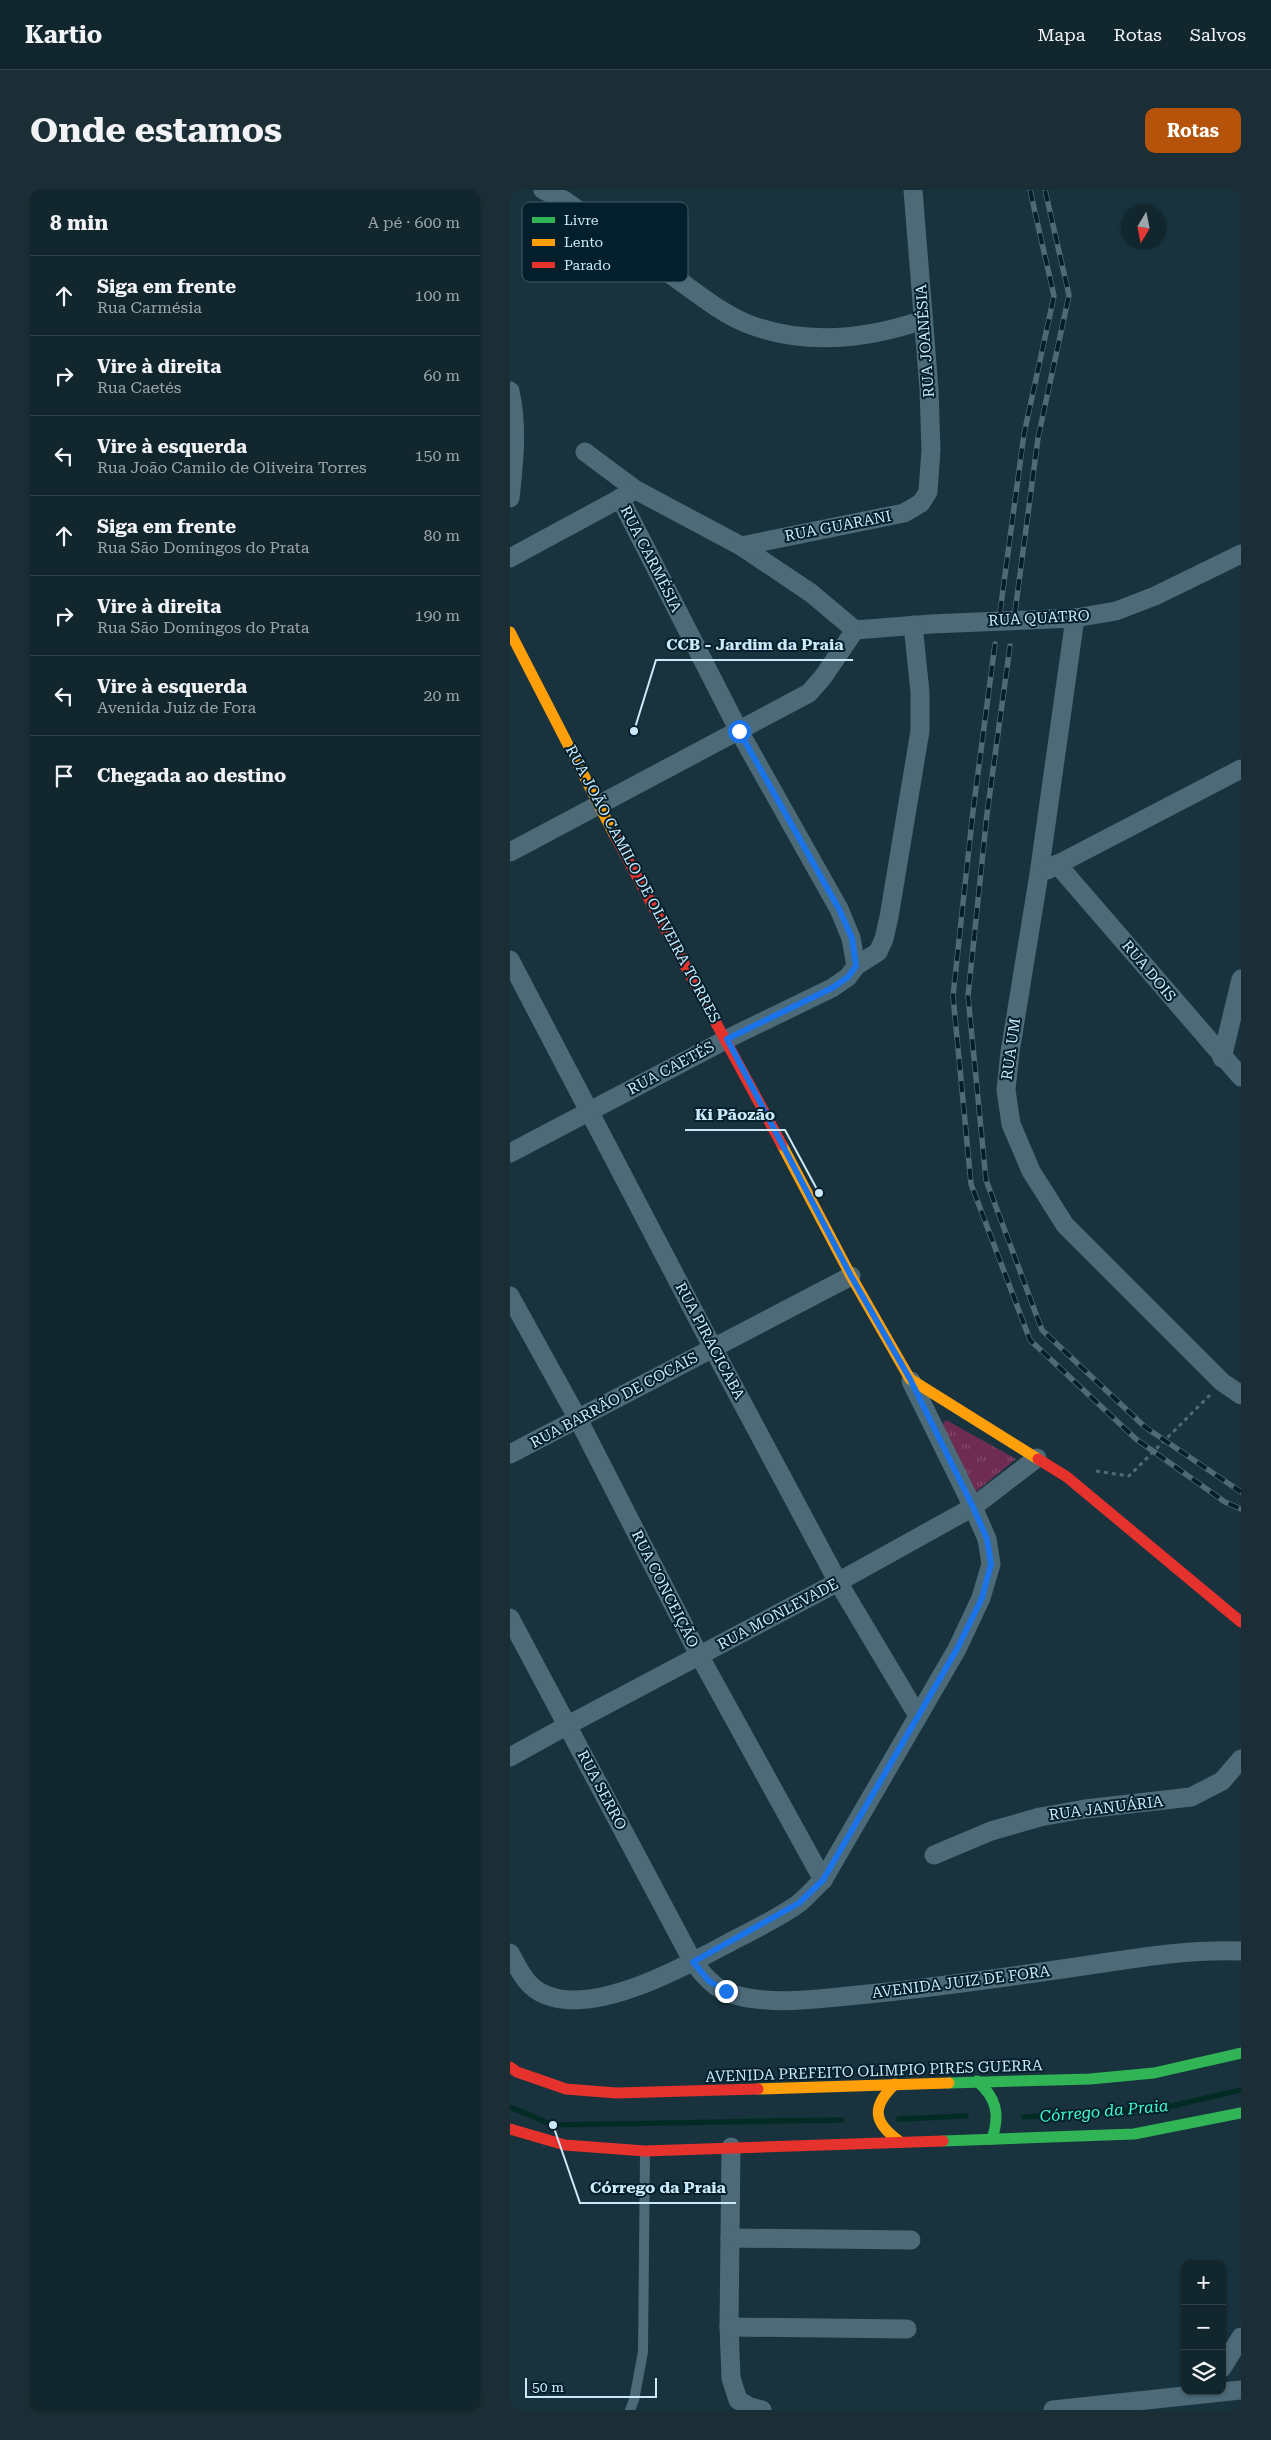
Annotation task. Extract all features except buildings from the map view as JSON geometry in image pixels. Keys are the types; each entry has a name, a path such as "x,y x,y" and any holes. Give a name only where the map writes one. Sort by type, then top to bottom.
{"main road":[{"name":"RUA JOÃO CAMILO DE OLIVEIRA TORRES","path":"510,632 598,804 727,1039 851,1276 910,1379 1067,1477 1241,1622"},
{"name":"AVENIDA PREFEITO OLIMPIO PIRES GUERRA","path":"510,2067 517,2072 566,2089 616,2093 1090,2079 1154,2073 1209,2062 1241,2053"},
{"path":"977,2081 994,2099 998,2109 998,2120 992,2139"},
{"path":"895,2084 884,2093 878,2105 877,2118 882,2128 900,2142"},
{"path":"510,2130 565,2145 645,2151 1134,2134 1241,2113"}],"street":[{"path":"543,190 567,202"},
{"name":"RUA JOANÉSIA","path":"913,190 929,390 931,450 928,492"},
{"path":"681,282 747,324 793,336 844,338 893,330 923,320"},
{"path":"510,391 514,409 514,453 510,498"},
{"path":"510,852 809,694 827,672 855,630 812,593 741,546 628,494 585,452"},
{"name":"RUA GUARANI","path":"741,546 904,513 921,503 928,492"},
{"path":"510,558 628,494"},
{"name":"RUA CARMÉSIA","path":"628,494 739,731 839,909 852,938 856,966"},
{"name":"RUA QUATRO","path":"855,630 922,624 1076,618 1116,611 1140,602 1241,554"},
{"name":"RUA UM","path":"1076,618 1039,874 1010,1052 1006,1090 1011,1124 1031,1171 1065,1226 1222,1382 1241,1395"},
{"name":"RUA CAETÉS","path":"510,1153 727,1039 832,988 848,977 856,966 878,952 884,939 914,776 920,731 922,624"},
{"path":"1039,874 1241,769"},
{"name":"RUA DOIS","path":"1057,864 1222,1058 1241,1077"},
{"name":"RUA PIRACICABA","path":"510,960 838,1582 918,1716"},
{"path":"1222,1058 1241,979"},
{"name":"RUA BARRÃO DE COCAIS","path":"510,1454 851,1276"},
{"name":"RUA CONCEIÇÃO","path":"510,1296 578,1419 699,1656 823,1880"},
{"path":"510,1953 524,1978 534,1990 547,1996 576,1999 609,1995 644,1984 693,1962 799,1903 823,1880 957,1649 982,1598 991,1564 987,1539 973,1507 910,1379"},
{"name":"RUA MONLEVADE","path":"510,1758 568,1725 838,1582 973,1507 1037,1458"},
{"name":"RUA SERRO","path":"510,1618 693,1962"},
{"name":"RUA JANUÁRIA","path":"934,1855 991,1831 1040,1817 1085,1809 1191,1797 1222,1782 1241,1759"},
{"name":"AVENIDA JUIZ DE FORA","path":"693,1962 709,1981 726,1991 747,1997 778,2000 833,1998 921,1990 1175,1952 1241,1951"},
{"path":"731,2147 729,2327 732,2388 738,2400 750,2407 762,2410"},
{"path":"730,2238 911,2240"},
{"path":"729,2327 907,2329"},
{"path":"1226,2361 1241,2337"},
{"path":"1226,2391 1241,2390"},
{"path":"1053,2410 1189,2395"}],"lane":[{"path":"630,2410 634,2400 643,2352 645,2151"}],"path":[{"path":"1094,1471 1129,1476 1208,1396"}],"green space":[{"path":"946,1420 1016,1459 973,1494 941,1426"}],"waterway":[{"name":"Córrego da Praia","path":"1024,2117 1163,2108 1241,2090"},
{"name":"Córrego da Praia","path":"510,2107 553,2125 841,2120"},
{"name":"Córrego da Praia","path":"899,2119 966,2116"}],"railway":[{"path":"1000,612 1024,434 1054,296 1030,190"},
{"path":"1015,612 1038,438 1069,295 1045,190"},
{"path":"995,644 973,811 953,996 971,1184 1030,1340 1136,1439 1225,1502 1241,1509"},
{"path":"1010,646 987,814 968,996 986,1180 1042,1330 1145,1427 1241,1492"}],"traffic: fast":[{"path":"949,2083 1090,2079 1154,2073 1241,2053"},
{"path":"977,2081 989,2094 995,2107 996,2122 992,2139"},
{"path":"943,2141 1134,2134 1241,2113"}],"traffic: slow":[{"path":"510,632 615,836"},
{"path":"782,1145 851,1276 910,1379 1038,1459"},
{"path":"758,2089 949,2083"},
{"path":"895,2084 882,2100 878,2114 884,2127 899,2141"}],"traffic: jam":[{"path":"615,836 782,1145"},
{"path":"1038,1459 1067,1477 1241,1622"},
{"path":"510,2067 517,2072 566,2089 616,2093 758,2089"},
{"path":"510,2129 565,2145 645,2151 943,2141"}],"place":[{"name":"CCB - Jardim da Praia","path":"634,731"},
{"name":"Ki Pãozão","path":"819,1193"},
{"name":"Córrego da Praia","path":"553,2125"}],"route":[{"path":"726,1991 709,1981 693,1962 768,1922 799,1903 823,1880 957,1649 982,1598 991,1564 987,1539 973,1507 910,1379 851,1276 727,1039 832,988 848,977 856,966 852,938 839,909 739,731"}]}
